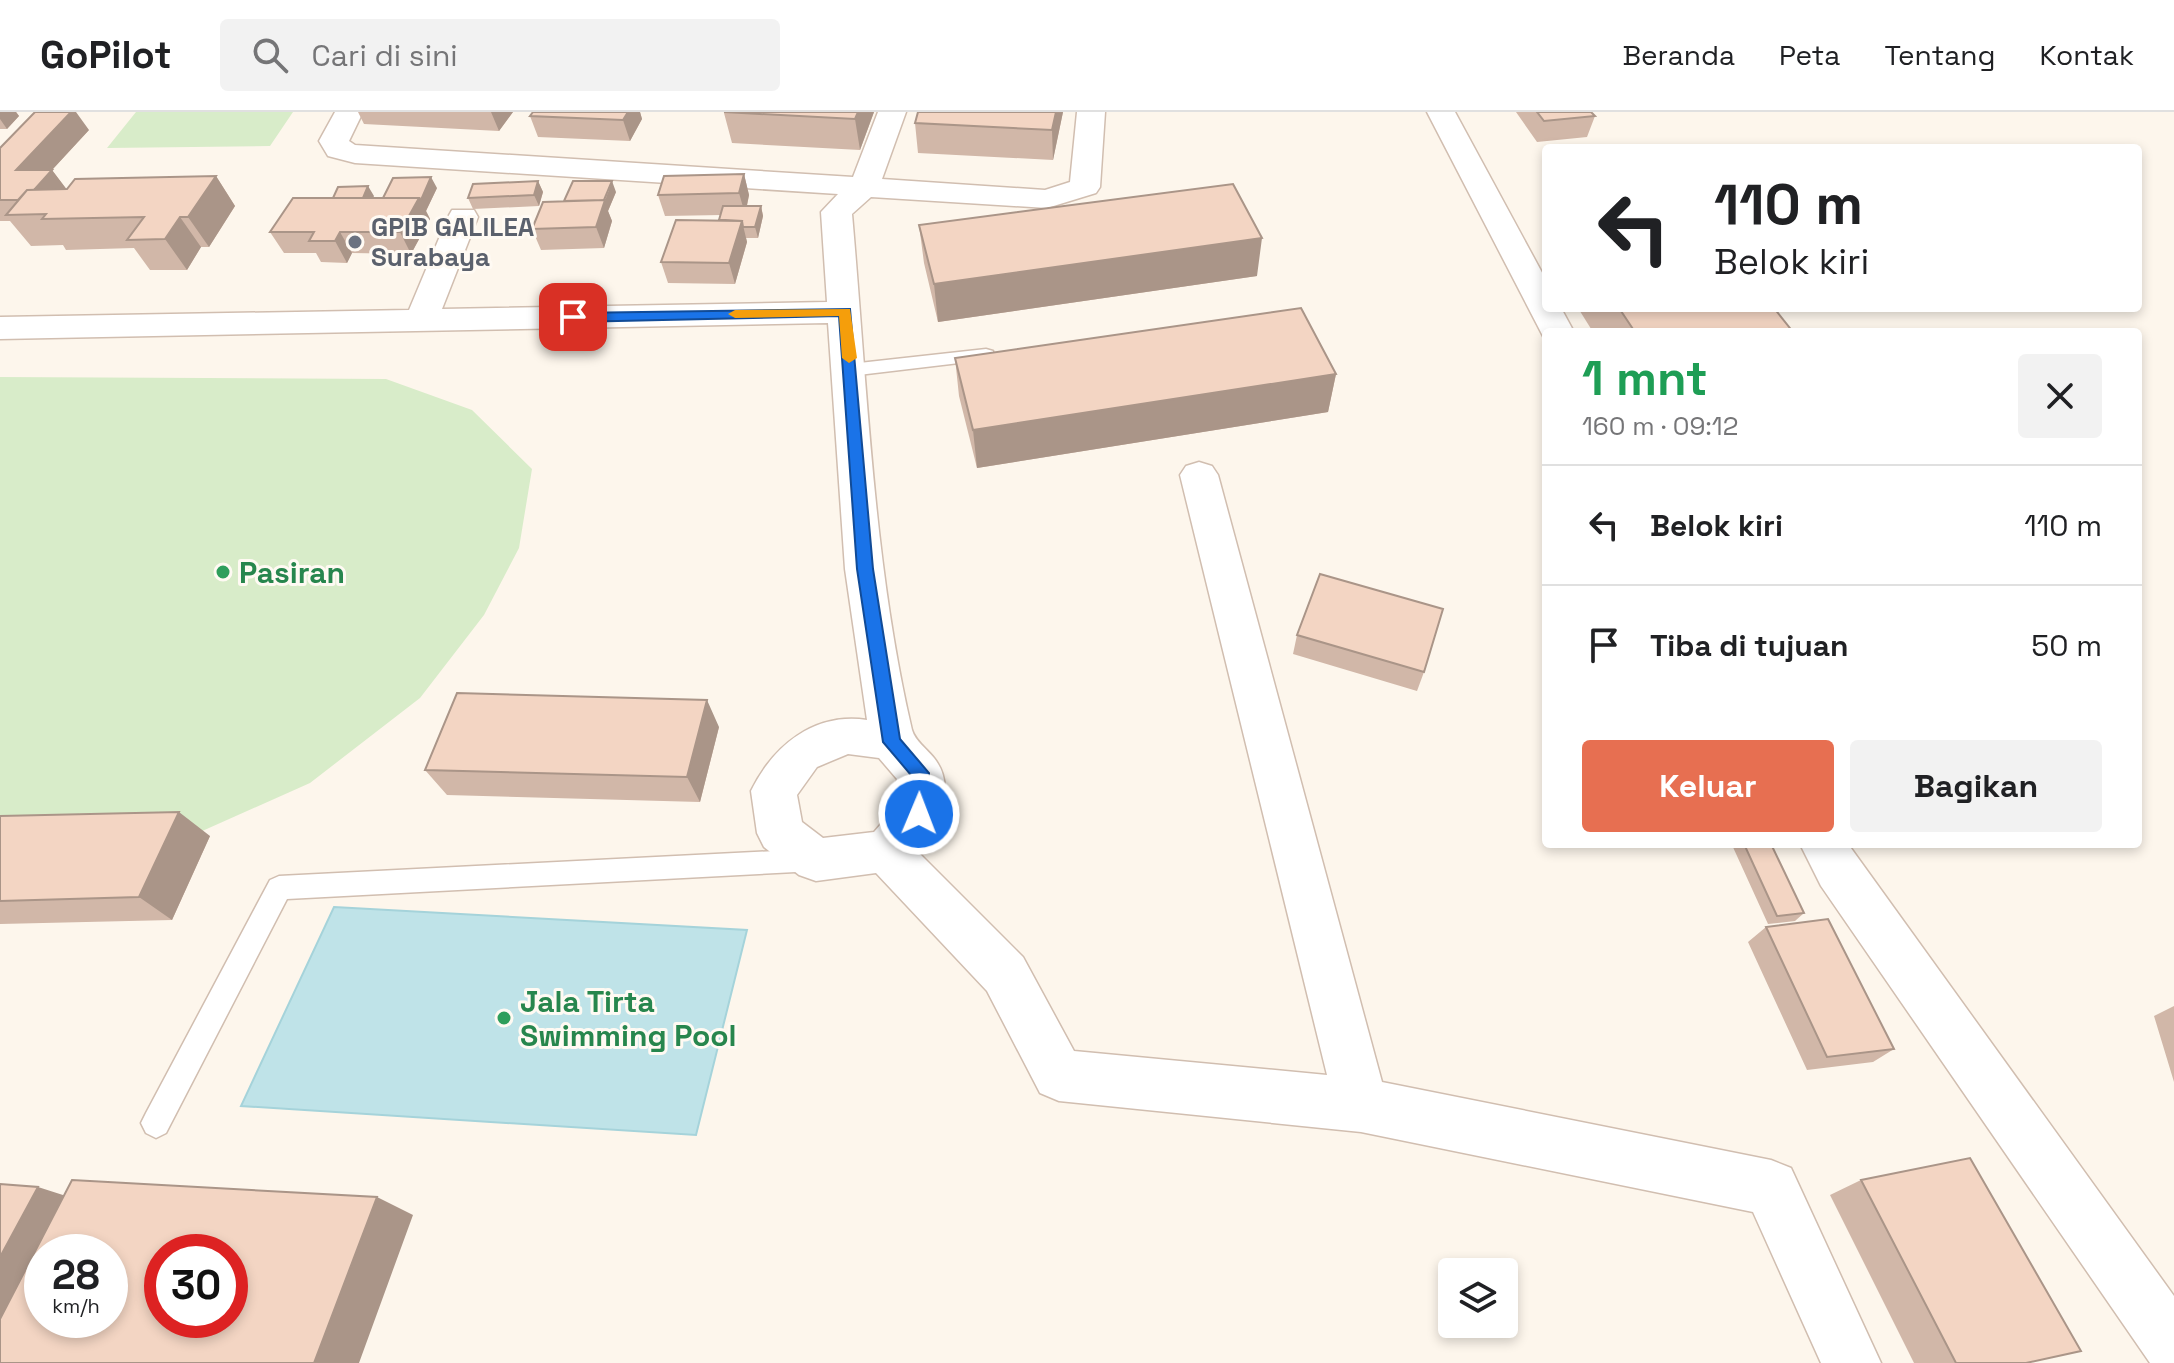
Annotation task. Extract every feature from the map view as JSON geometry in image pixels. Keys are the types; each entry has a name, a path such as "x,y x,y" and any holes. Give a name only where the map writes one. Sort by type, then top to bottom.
{"street":[{"path":"349,112 334,141 338,150 355,154 1047,199 1085,187 1091,112"},
{"path":"892,112 865,186 836,212 865,569 892,742 920,773 919,814 886,851 816,860 780,833 774,791 801,754 845,735 892,742"},
{"path":"1443,114 1542,303"},
{"path":"421,320 463,217"},
{"path":"0,328 846,312"},
{"path":"1199,475 1361,1105"},
{"path":"1825,848 1838,871 2174,1346"},
{"path":"886,851 1005,974 1059,1075 1361,1105 1771,1188 1851,1363"}],"lane":[{"path":"850,370 1005,353"},
{"path":"156,1123 279,888 816,860"}],"green space":[{"path":"136,112 293,112 270,146 107,148"},
{"name":"Pasiran","path":"0,377 386,379 472,410 532,469 519,548 484,615 420,698 310,783 200,832 0,830"}],"water":[{"name":"Jala Tirta Swimming Pool","path":"334,907 747,930 696,1135 241,1106"}],"building":[{"path":"35,112 71,112 16,170 52,170 34,190 27,190 18,200 0,200 0,148"},
{"path":"533,112 628,112 623,120 530,116"},
{"path":"724,112 858,112 855,119"},
{"path":"918,112 1056,112 1052,130 915,123"},
{"path":"1537,112 1591,112 1595,116 1544,121"},
{"path":"744,174 739,193 658,195 664,176"},
{"path":"216,176 188,217 180,217 165,239 127,240 144,217 42,219 46,214 6,215 27,190 67,189 75,179"},
{"path":"431,177 421,200 383,198 393,178"},
{"path":"538,181 534,195 468,198 473,184"},
{"path":"573,181 612,181 604,200 564,201"},
{"path":"1233,184 1262,238 934,284 919,225"},
{"path":"368,186 363,198 333,198 338,187"},
{"path":"293,198 419,198 400,232 340,232 335,241 309,241 314,232 270,232"},
{"path":"605,200 596,227 532,229 543,202"},
{"path":"723,206 761,206 755,227 743,227 742,221 719,220"},
{"path":"676,220 742,221 729,263 661,262"},
{"path":"1301,308 1336,374 973,430 955,358"},
{"path":"1622,312 1777,312 1790,328 1632,328"},
{"path":"1320,574 1443,609 1424,672 1297,635"},
{"path":"457,693 707,700 687,777 425,770"},
{"path":"179,812 139,897 0,901 0,816"},
{"path":"1746,848 1773,848 1804,913 1777,916"},
{"path":"1828,919 1894,1049 1827,1057 1766,927"},
{"path":"1970,1158 2081,1351 2026,1363 1956,1363 1861,1180"},
{"path":"72,1180 377,1197 314,1363 0,1363 0,1319 24,1273 24,1338 128,1338 128,1234 44,1234"},
{"path":"0,1184 38,1187 0,1257"}],"slow traffic":[{"path":"735,314 846,312 849,358"}],"place":[{"name":"GPIB GALILEA Surabaya","path":"355,242"},
{"name":"Pasiran","path":"223,572"},
{"name":"Jala Tirta Swimming Pool","path":"504,1018"}],"route":[{"path":"573,317 846,312 865,569 892,742 920,773 919,814"}]}
